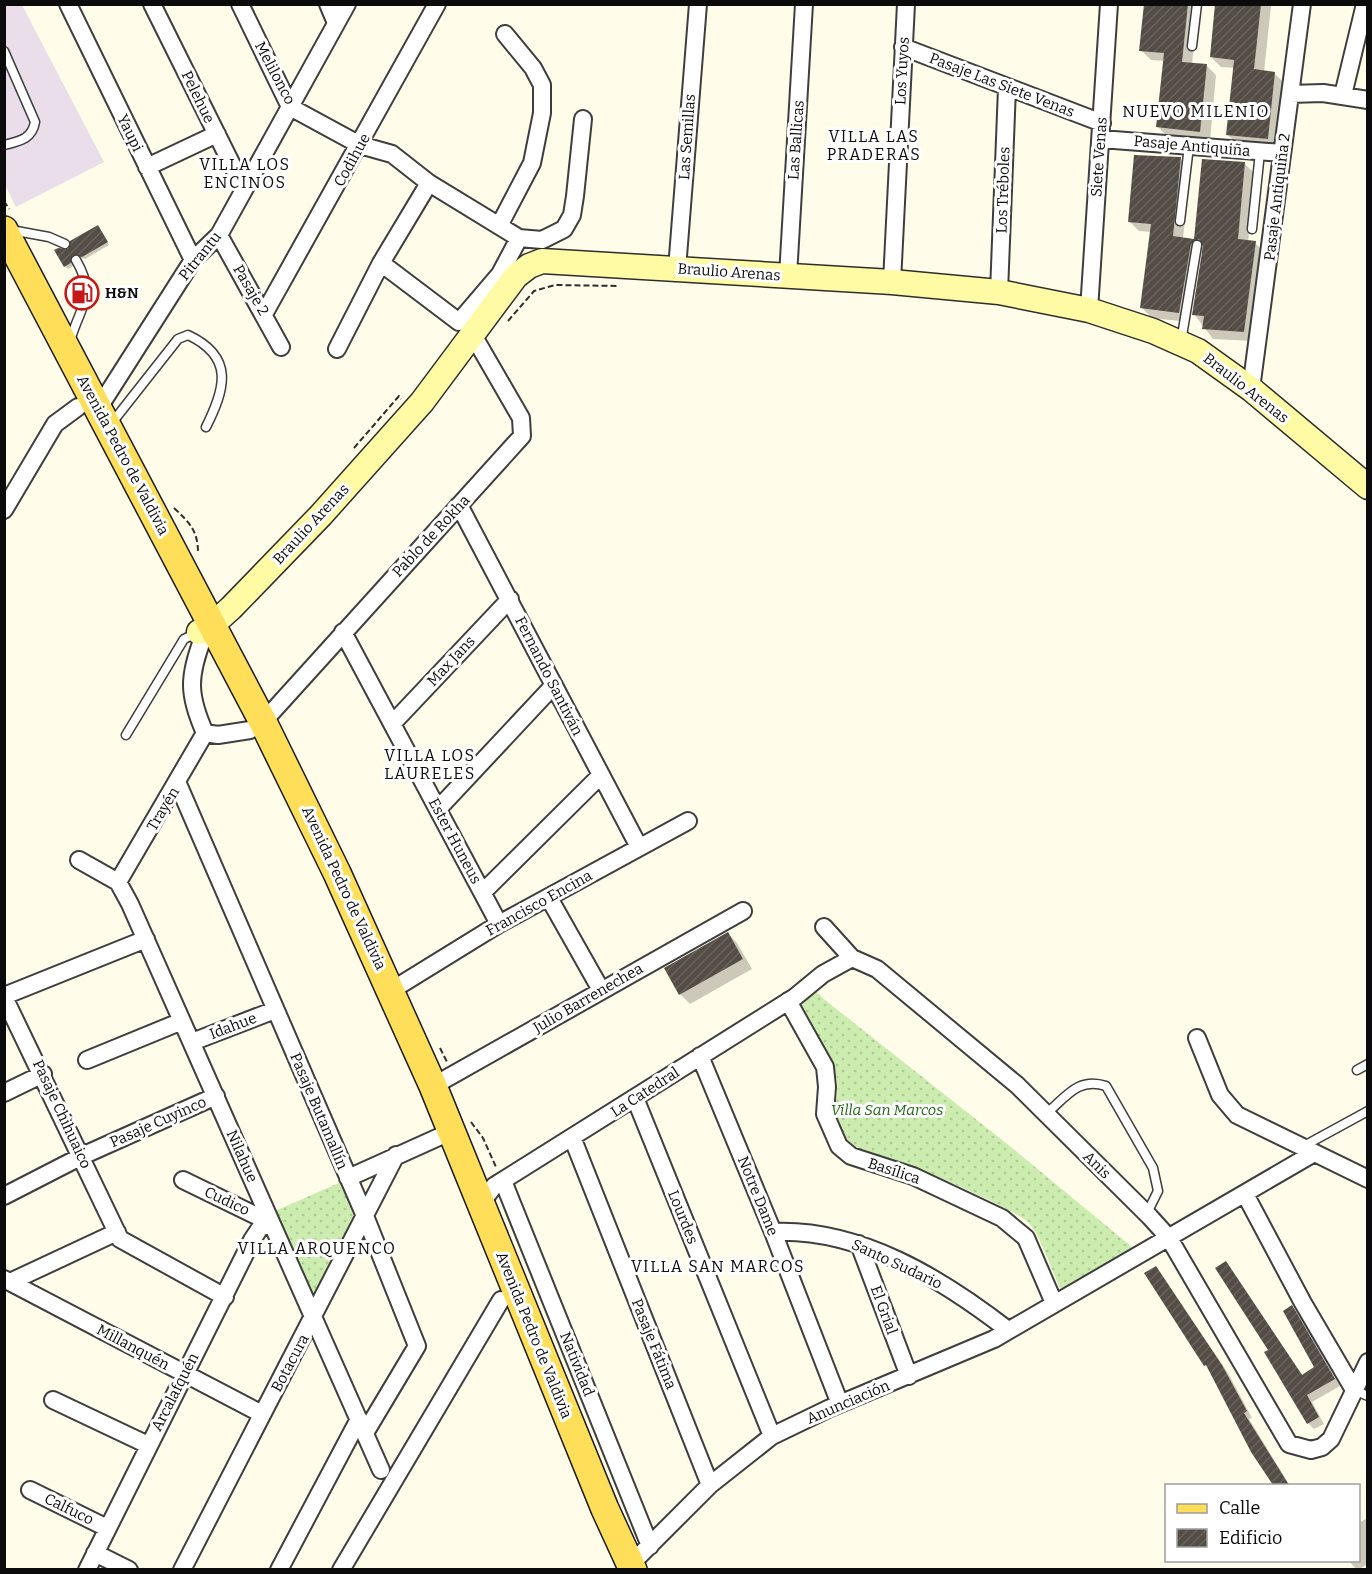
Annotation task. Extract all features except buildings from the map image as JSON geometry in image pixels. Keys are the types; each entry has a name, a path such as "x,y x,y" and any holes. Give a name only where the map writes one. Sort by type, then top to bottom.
{"main road":[{"name":"Avenida Pedro de Valdivia","path":"4,229 67,350 95,414 204,632 257,726 392,990 433,1086 443,1135 487,1189 626,1568"},
{"name":"Avenida Pedro de Valdivia","path":"4,271 95,414 204,632"},
{"name":"Avenida Pedro de Valdivia","path":"257,726 443,1135 501,1300 626,1568"}],"street":[{"name":"Yaupi","path":"68,4 193,260"},
{"name":"Pelehue","path":"152,4 244,189"},
{"name":"Melilonco","path":"240,4 290,107 360,145 392,154 429,183"},
{"path":"328,4 336,23"},
{"name":"Pitrantu","path":"4,510 55,424 95,414 193,260 219,235 347,4"},
{"name":"Codihue","path":"264,314 437,4"},
{"name":"Las Semillas","path":"677,269 698,4"},
{"name":"Las Ballicas","path":"788,276 804,4"},
{"name":"Los Yuyos","path":"892,282 906,4"},
{"name":"Siete Venas","path":"1089,310 1109,4"},
{"name":"Pasaje Antiquiña 2","path":"1251,389 1302,4"},
{"path":"1343,95 1365,4"},
{"path":"499,226 532,163 542,113 542,85 533,68 505,34"},
{"name":"Pasaje Las Siete Venas","path":"903,47 1007,88 1101,131"},
{"name":"Los Tréboles","path":"999,292 1007,88"},
{"path":"1290,94 1323,93 1368,100"},
{"path":"337,349 381,263 429,183 519,238 542,240 564,229 572,215 584,119"},
{"name":"Pasaje Antiquiña","path":"1101,131 1189,146 1282,153"},
{"path":"147,167 217,134"},
{"name":"Pasaje 2","path":"219,235 281,347"},
{"path":"381,263 459,322 500,274 519,238"},
{"name":"Braulio Arenas","path":"204,632 321,514 413,412 516,276 535,263 548,261 892,282 999,292 1089,310 1181,343 1225,369 1368,487"},
{"name":"Pablo de Rokha","path":"257,726 520,439 523,430 521,418 473,335"},
{"name":"Fernando Santiván","path":"459,506 639,847"},
{"name":"Max Jans","path":"392,724 510,599"},
{"path":"204,632 194,663 191,683 192,700 205,733 218,735 257,726"},
{"name":"Ester Huneus","path":"343,632 499,924"},
{"path":"438,809 554,685"},
{"name":"Trayén","path":"118,882 178,784 205,733"},
{"path":"483,892 600,776"},
{"name":"Pasaje Butamallín","path":"178,784 365,1216 417,1346 362,1426 279,1569"},
{"name":"Francisco Encina","path":"392,990 499,924 688,821"},
{"path":"80,860 118,882"},
{"name":"Nilahue","path":"118,882 146,939 381,1470"},
{"path":"549,898 601,990"},
{"name":"Julio Barrenechea","path":"433,1086 743,911"},
{"name":"Anis","path":"824,927 852,958 877,969 1017,1085 1169,1238 1284,1439 1296,1448 1311,1450 1322,1447 1331,1439 1361,1393"},
{"path":"4,996 146,939"},
{"name":"La Catedral","path":"487,1189 792,999 823,974 852,958"},
{"name":"Pasaje Chihuaico","path":"4,996 117,1232"},
{"name":"Basílica","path":"792,999 825,1067 827,1087 825,1114 839,1146 851,1156 913,1176 1002,1218 1026,1238 1054,1303"},
{"name":"Idahue","path":"192,1042 275,1010"},
{"path":"87,1060 182,1021"},
{"path":"1197,1038 1220,1095 1228,1107 1238,1115 1368,1179"},
{"name":"Notre Dame","path":"700,1056 773,1232 840,1404"},
{"path":"4,1093 43,1074"},
{"name":"Pasaje Cuyinco","path":"4,1196 82,1156 216,1096"},
{"name":"Lourdes","path":"635,1098 772,1437"},
{"path":"348,1178 443,1135"},
{"name":"Pasaje Fátima","path":"572,1137 710,1485"},
{"name":"Anunciación","path":"626,1568 710,1485 772,1437 840,1404 909,1376 1008,1330 1245,1194 1308,1150"},
{"name":"Botacura","path":"182,1569 314,1318 396,1155"},
{"name":"Cudico","path":"183,1180 272,1222"},
{"name":"Natividad","path":"487,1189 650,1546"},
{"path":"1245,1194 1303,1303 1361,1393"},
{"name":"Arcalafquén","path":"87,1569 252,1240 260,1228 272,1222"},
{"name":"Santo Sudario","path":"773,1232 797,1231 829,1235 859,1244 934,1279 1008,1330"},
{"path":"7,1281 117,1232 127,1245 225,1297"},
{"name":"El Grial","path":"859,1244 909,1376"},
{"name":"Millanquén","path":"7,1281 262,1414"},
{"path":"341,1569 501,1300"},
{"path":"1361,1393 1368,1362"},
{"path":"52,1400 148,1445"},
{"name":"Calfuco","path":"30,1490 107,1528"},
{"path":"95,1553 129,1569"}],"lane":[{"path":"1192,46 1197,4"},
{"path":"4,51 35,122 33,132 24,140 4,146"},
{"path":"1180,221 1189,146"},
{"path":"1252,229 1260,152"},
{"path":"4,229 49,237 65,244"},
{"path":"1181,343 1197,245"},
{"path":"67,350 88,289 85,275 76,260"},
{"path":"95,414 178,339 188,335 202,342 216,355 222,379 222,394 206,427"},
{"path":"126,735 184,639 204,632"},
{"path":"1357,1070 1368,1064"},
{"path":"1046,1114 1082,1084 1091,1081 1106,1086 1145,1150 1153,1168 1158,1191 1147,1214"},
{"path":"1308,1150 1368,1111"}],"path":[{"path":"504,325 534,291 555,285 628,286"},
{"path":"351,450 399,396 413,412"}],"shaded area":[{"path":"5,5 22,5 104,162 16,207 5,185"}],"green space":[{"name":"Villa San Marcos","path":"812,987 825,1000 1011,1147 1132,1247 1063,1293 1034,1229 1022,1218 959,1186 919,1169 877,1157 858,1148 838,1126 835,1113 838,1087 835,1070 802,1006"},
{"path":"341,1182 356,1218 315,1302 275,1211"}],"place":[{"name":"H&N","path":"82,293"}],"district":[{"name":"NUEVO MILENIO","path":"1196,111"},
{"name":"VILLA LAS PRADERAS","path":"874,145"},
{"name":"VILLA LOS ENCINOS","path":"245,173"},
{"name":"VILLA LOS LAURELES","path":"430,764"},
{"name":"VILLA ARQUENCO","path":"317,1248"},
{"name":"VILLA SAN MARCOS","path":"718,1266"}]}
